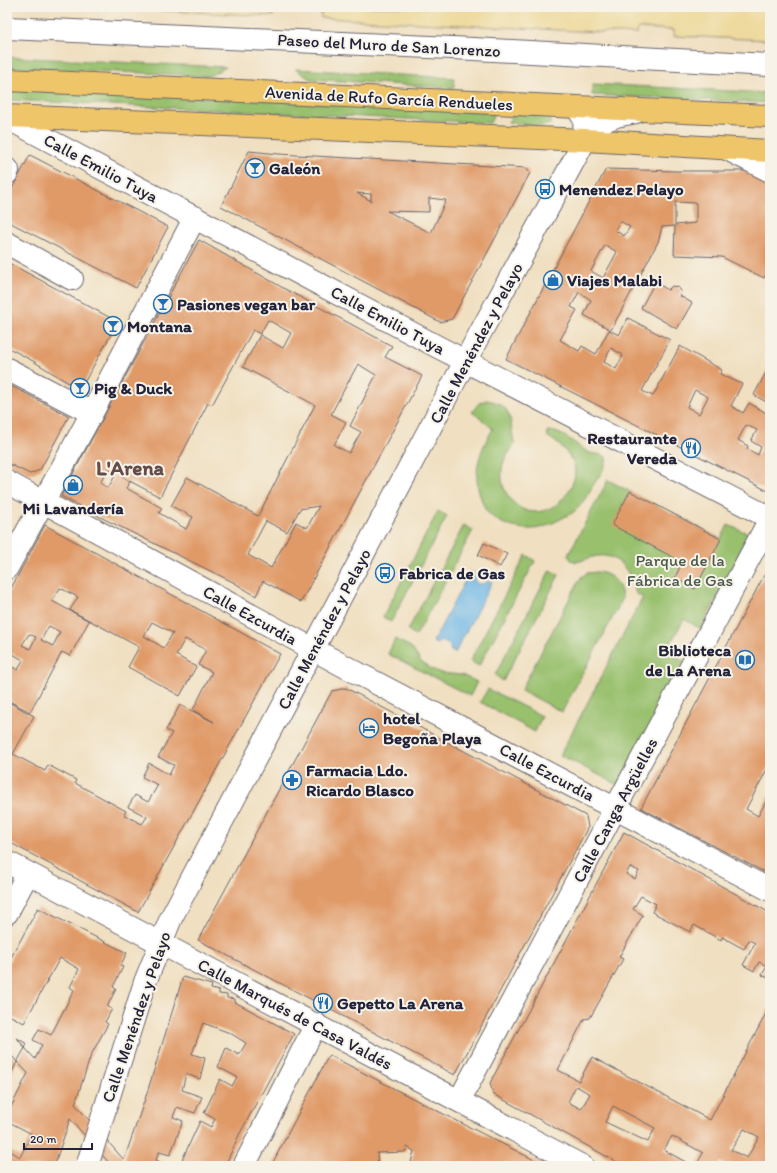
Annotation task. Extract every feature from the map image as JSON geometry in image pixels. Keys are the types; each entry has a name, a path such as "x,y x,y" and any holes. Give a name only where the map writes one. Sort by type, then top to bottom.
{"main road":[{"name":"Avenida de Rufo García Rendueles","path":"7,80 770,116"},
{"name":"Avenida de Rufo García Rendueles","path":"7,117 585,140 770,151"}],"street":[{"name":"Paseo del Muro de San Lorenzo","path":"7,28 474,49 770,65"},
{"path":"577,107 584,119 585,140"},
{"path":"585,140 604,121 616,116 647,110"},
{"name":"Calle Emilio Tuya","path":"7,117 466,361 770,519"},
{"name":"Calle Menéndez y Pelayo","path":"87,1166 145,982 171,918 298,676 314,650 466,361 585,140"},
{"path":"727,149 770,171"},
{"path":"7,568 92,413 195,217"},
{"path":"7,242 72,279"},
{"path":"7,369 92,413"},
{"name":"Calle Ezcurdia","path":"7,482 314,650 770,890"},
{"name":"Calle Canga Argüelles","path":"459,1101 770,519"},
{"name":"Calle Marqués de Casa Valdés","path":"7,862 316,1024 582,1166"},
{"path":"7,913 28,873"},
{"path":"244,1166 316,1024"}],"green space":[{"path":"7,57 226,67 209,76 7,67"},
{"path":"295,69 454,78 454,88 310,79"},
{"path":"593,84 770,93 770,103 592,95"},
{"path":"7,88 495,112 490,123 7,100"},
{"path":"514,113 549,116 551,124 542,126 508,123"},
{"path":"486,400 498,403 506,409 510,418 514,443 506,456 502,467 502,480 509,498 519,507 528,511 538,512 547,510 556,505 563,498 573,481 575,472 572,461 557,443 548,437 547,431 559,433 569,438 588,452 606,457 606,463 603,470 574,512 544,527 525,529 502,523 490,515 485,509 477,482 477,473 480,455 493,429 472,412 479,403"},
{"name":"Parque de la Fábrica de Gas","path":"608,480 721,539 728,525 750,534 701,629 684,619 666,651 696,668 630,791 560,755 643,597 636,594 628,573 624,567 612,558 597,556 576,562 571,560 568,555"},
{"path":"438,511 447,516 391,622 383,617"},
{"path":"464,525 473,530 416,636 408,630"},
{"path":"526,555 535,561 479,666 470,661"},
{"path":"550,570 559,575 503,681 495,675"},
{"path":"597,572 612,577 615,580 622,594 622,600 562,712 521,690 581,577 587,573"},
{"path":"395,639 411,647 421,662 432,669 441,673 462,675 477,682 470,696 388,654"},
{"path":"488,689 542,716 535,732 480,702"}],"sand":[{"path":"84,7 770,7 770,40 674,36 674,30 638,28 637,34 321,18 321,12 274,10 273,16"}],"water":[{"path":"470,571 473,573 477,584 483,584 488,581 492,582 455,653 451,651 450,646 446,642 441,641 436,644 433,642"}],"building":[{"path":"249,151 526,168 530,173 452,319 440,322 221,206","holes":["357,193 371,194 371,201","429,198 446,200 431,233 387,211 429,212"]},
{"path":"30,155 168,227 136,288 7,221 7,198"},
{"path":"606,169 750,171 770,182 770,276 766,274 764,278 722,257 674,255 675,226 662,227 658,242 611,330 584,315 591,300 579,292 571,307 577,310 560,340 579,351 582,346 596,354 609,330 619,335 628,318 670,340 642,391 653,396 680,346 722,370 720,374 742,384 731,406 743,413 749,403 770,415 770,492 506,359","holes":["675,202 696,203 696,223 675,225","620,221 630,227 624,236 615,230","605,245 617,252 603,278 591,271","611,348 623,355 616,369 604,362","695,390 708,397 699,414 687,407","746,425 757,430 751,441 761,447 758,455 747,449 748,446 738,440"]},
{"path":"199,240 285,289 392,346 385,357 422,376 301,602 263,581 256,596 233,582 92,513 61,496","holes":["268,320 291,333 283,348 260,335 243,367 315,405 258,516 187,477 171,506 193,517 186,529 159,513 162,508 126,488 130,482 122,477 160,497 208,403 212,405 253,330 260,334","358,364 376,375 350,426 361,432 349,453 334,445 346,422 331,414","108,469 116,474 108,488 100,483","319,506 307,528 296,522 271,568 248,555 266,521 287,532 300,509"]},
{"path":"7,262 118,322 80,390 7,347"},
{"path":"655,282 668,290 672,286 678,287 681,291 680,296 692,303 677,329 641,308"},
{"path":"770,365 770,404 754,395"},
{"path":"7,384 69,416 40,470 30,474 7,463"},
{"path":"630,491 721,539 695,589 675,578 682,562 612,525"},
{"path":"45,525 280,654 138,912 7,841 7,701 34,716 13,754 45,771 48,765 76,780 75,783 126,811 124,815 142,824 147,817 128,807 135,795 148,802 158,785 142,777 149,763 169,775 174,765 158,757 172,733 166,730 180,705 214,722 193,710 212,672 198,665 206,650 185,639 176,655 196,667 180,696 128,667 139,647 70,610 78,597 60,588 52,601 89,621 70,656 62,652 30,712 7,700 7,664 18,670 23,660 11,653 7,659 7,596","holes":["152,622 173,633 164,648 144,636","49,626 60,632 53,646 41,640","29,634 36,637 30,649 22,645"]},
{"path":"484,543 507,554 500,567 478,555"},
{"path":"770,564 770,764 746,809 758,816 770,794 770,875 641,808"},
{"path":"346,688 586,816 588,827 455,1075 198,940 332,691"},
{"path":"624,832 770,913 770,979 762,975 767,966 759,962 754,971 743,965 755,943 749,940 744,949 722,937 721,940 694,925 690,932 652,912 656,904 641,896 633,909 643,915 619,957 623,959 590,1018 584,1019 558,1070 579,1081 592,1057 710,1120 770,1006 770,1166 727,1166 720,1162 717,1166 696,1166 703,1153 672,1136 664,1150 693,1166 624,1166 493,1094 490,1083","holes":["630,867 639,871 635,879 626,874","576,1086 590,1094 581,1109 568,1102","613,1106 655,1128 648,1142 605,1122","744,1129 759,1137 747,1158 731,1150"]},
{"path":"38,908 127,953 120,966 123,967 113,987 116,989 107,1007 112,1009 105,1022 108,1024 91,1055 75,1104 124,1160 146,1096 183,977 212,985 211,989 219,991 219,994 227,995 227,998 235,999 235,1002 294,1034 239,1135 225,1166 191,1166 192,1165 182,1160 200,1121 211,1127 215,1119 204,1113 220,1079 232,1086 237,1077 218,1067 226,1048 239,1055 246,1043 230,1033 203,1023 192,1054 205,1058 200,1079 186,1074 182,1090 202,1097 195,1113 177,1107 173,1117 183,1121 170,1155 159,1152 156,1160 166,1166 112,1166 70,1119 54,1166 7,1166 7,1149 20,1157 32,1134 7,1121 7,1115 28,1073 17,1062 25,1048 35,1059 42,1045 33,1040 39,1029 51,1035 74,990 70,987 79,969 60,958 24,1023 7,1014 7,965"},
{"path":"17,1038 27,1044 25,1048"},
{"path":"7,1050 17,1062 7,1082"},
{"path":"329,1055 546,1166 443,1166 435,1164 434,1166 419,1166 411,1162 414,1151 407,1147 405,1152 377,1153 378,1166 271,1166"}],"place":[{"name":"Galeón","path":"255,168"},
{"name":"Menendez Pelayo","path":"545,189"},
{"name":"Viajes Malabi","path":"553,280"},
{"name":"Pasiones vegan bar","path":"163,304"},
{"name":"Montana","path":"113,326"},
{"name":"Pig & Duck","path":"80,388"},
{"name":"Restaurante Vereda","path":"691,448"},
{"name":"Mi Lavandería","path":"73,485"},
{"name":"Fabrica de Gas","path":"385,573"},
{"name":"Biblioteca de La Arena","path":"745,660"},
{"name":"hotel Begoña Playa","path":"369,728"},
{"name":"Farmacia Ldo. Ricardo Blasco","path":"292,780"},
{"name":"Gepetto La Arena","path":"323,1003"}],"district":[{"name":"L'Arena","path":"130,467"}]}
